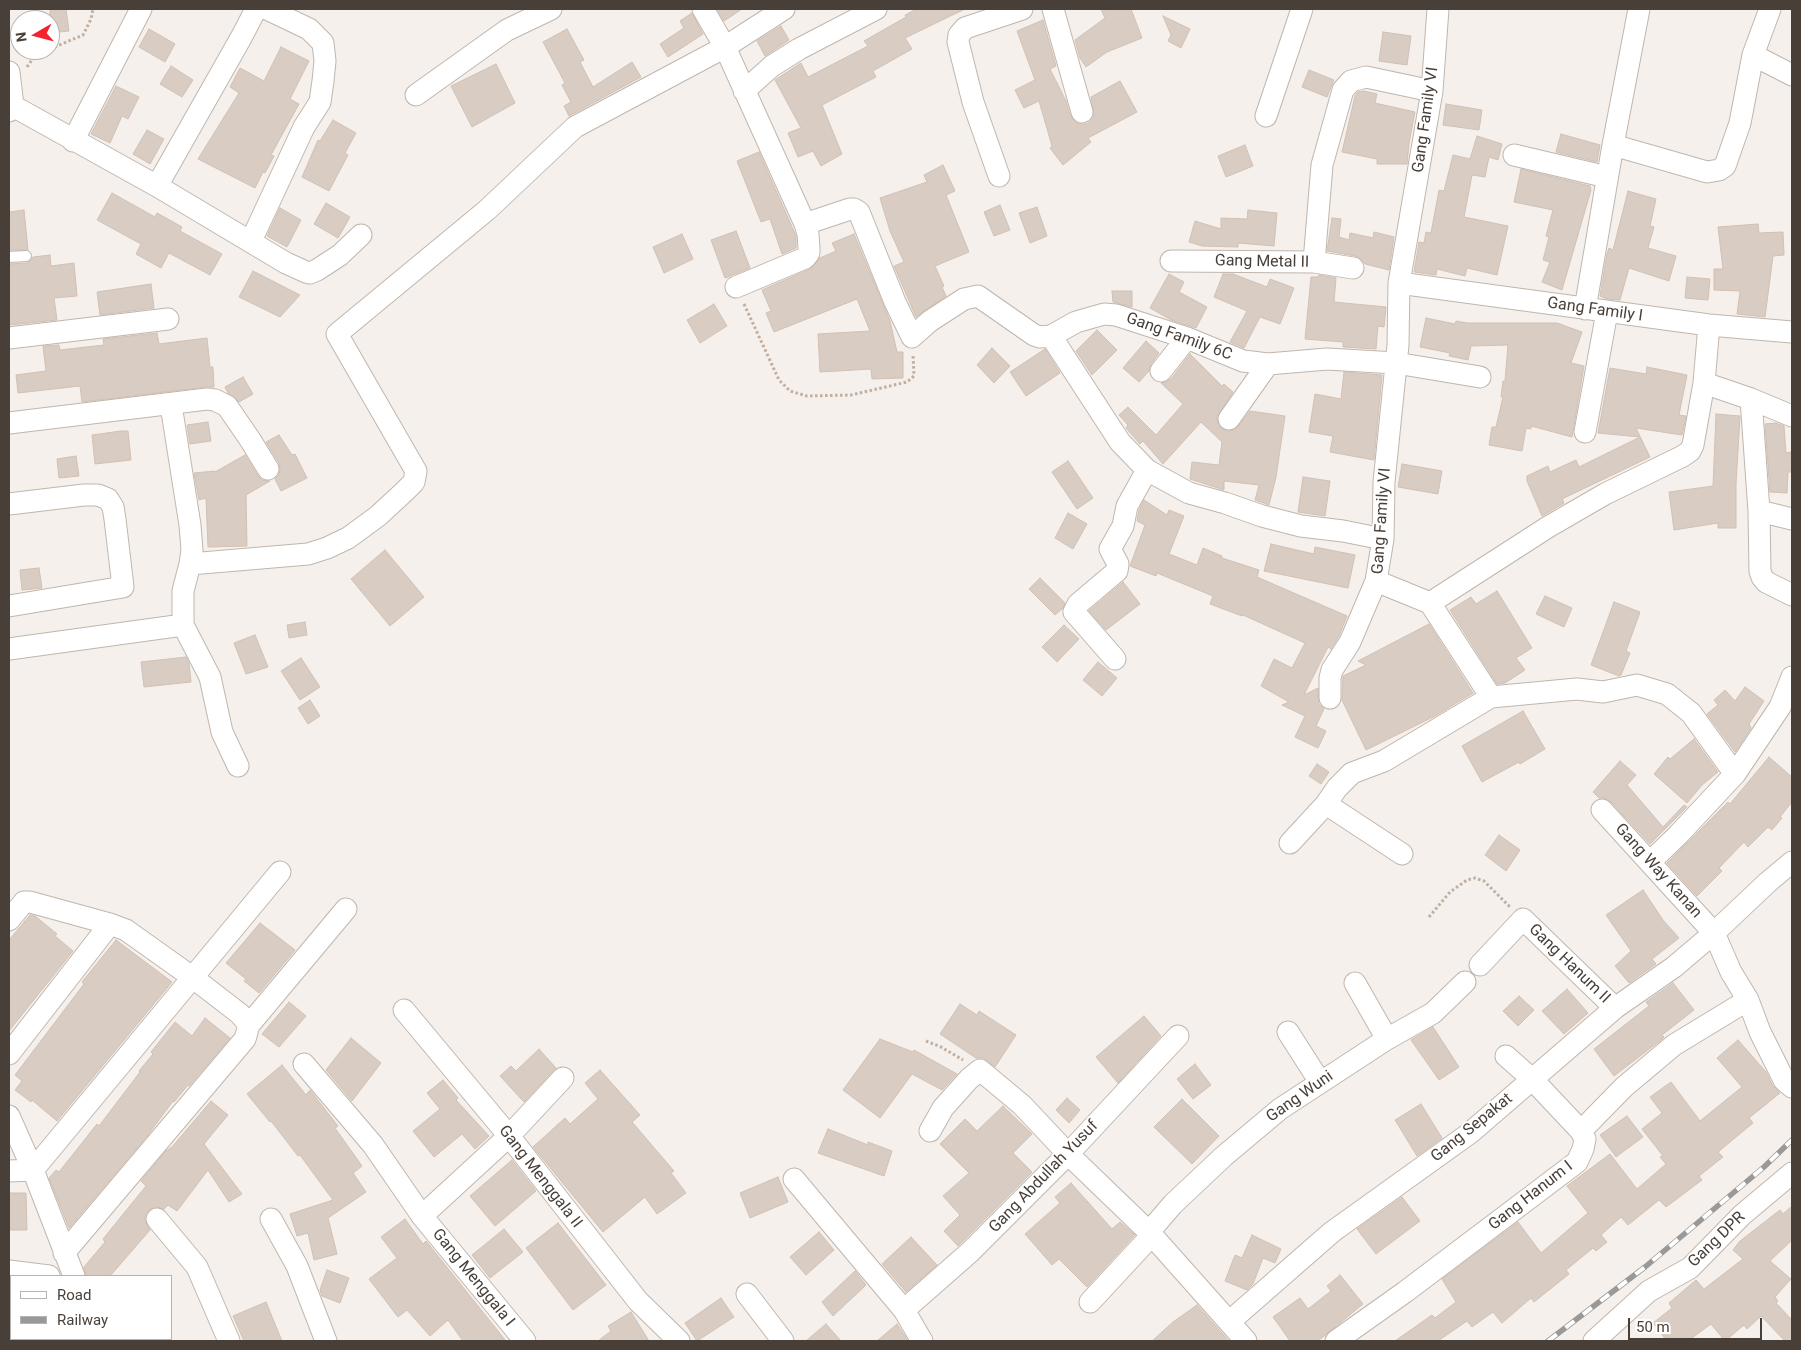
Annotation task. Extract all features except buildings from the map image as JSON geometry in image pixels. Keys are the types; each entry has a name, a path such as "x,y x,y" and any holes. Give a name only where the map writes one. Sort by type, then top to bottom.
{"street":[{"path":"73,140 141,9"},
{"path":"158,186 256,9"},
{"path":"251,242 304,127 320,102 324,81 325,61 322,43 309,29 267,9"},
{"path":"416,94 507,30 551,9"},
{"path":"703,9 725,47 808,234 809,252 805,258 736,287"},
{"path":"190,564 308,554 327,548 348,538 378,516 405,491 414,482 416,471 337,334 487,210 575,126 725,47 784,9"},
{"path":"744,91 772,66 799,49 876,9"},
{"path":"999,176 973,102 958,42 959,35 965,28 1022,9"},
{"path":"1053,9 1082,112"},
{"path":"1266,116 1302,9"},
{"name":"Gang Family VI","path":"1430,603 1376,581 1383,539 1384,482 1398,345 1399,284 1432,91 1438,9"},
{"path":"1585,309 1612,145 1639,9"},
{"path":"1612,145 1707,172 1719,170 1725,166 1740,123 1753,55 1770,9"},
{"path":"1753,55 1792,75"},
{"path":"9,72 11,108 158,186 286,263 310,273 340,255 361,235"},
{"path":"1314,262 1322,166 1344,90 1352,81 1366,77 1432,91"},
{"path":"1514,155 1607,177"},
{"path":"805,224 850,209 859,212 895,302 912,337 930,321 964,299 978,296 1034,335 1040,337 1051,336 1120,442 1148,470 1189,493 1301,526 1343,531 1383,539"},
{"name":"Gang Metal II","path":"1170,261 1314,262 1353,268"},
{"name":"Gang Family I","path":"1399,284 1708,325 1792,332"},
{"path":"1584,432 1606,312"},
{"name":"Gang Family 6C","path":"1051,336 1076,322 1104,314 1116,314 1187,338 1243,361 1268,364 1327,359 1396,363 1480,378"},
{"path":"9,338 168,319"},
{"path":"1491,697 1430,603 1548,527 1604,494 1683,456 1693,445 1704,383 1708,325"},
{"path":"1161,371 1187,338"},
{"path":"1229,418 1268,364"},
{"path":"1704,383 1751,399 1792,416"},
{"path":"9,423 171,405 208,399 215,400 227,406 251,440 268,469"},
{"path":"1751,399 1759,511 1760,571 1766,582 1792,596"},
{"path":"171,405 190,525 192,550 182,591 183,625 210,677 222,732 238,766"},
{"path":"1115,659 1074,612 1078,604 1117,571 1118,564 1110,549 1123,526 1127,506 1148,470"},
{"path":"9,504 98,494 108,499 113,507 116,518 123,587 9,606"},
{"path":"1759,511 1792,519"},
{"path":"1330,698 1332,670 1350,642 1376,581"},
{"path":"9,649 183,625"},
{"path":"1650,862 1735,774 1780,707 1792,677"},
{"path":"1290,843 1352,773 1384,761 1491,697 1576,689 1603,692 1638,685 1667,694 1691,713 1735,774"},
{"path":"1326,804 1402,854"},
{"name":"Gang Way Kanan","path":"1602,810 1714,933 1731,972 1748,1000 1760,1032 1784,1080 1792,1087"},
{"name":"Gang Sepakat","path":"1230,1322 1332,1232 1470,1133 1615,1008 1674,967 1792,862"},
{"path":"9,1171 33,1170 280,872"},
{"path":"9,920 24,902 30,902 126,930 240,1014 249,1025"},
{"path":"64,1253 245,1039 249,1025 346,909"},
{"path":"1480,965 1523,919"},
{"name":"Gang Hanum II","path":"1523,919 1615,1008"},
{"path":"9,1054 110,924"},
{"name":"Gang Wuni","path":"1090,1302 1151,1234 1173,1204 1224,1156 1280,1109 1386,1039 1433,1013 1465,982"},
{"path":"1355,983 1386,1039"},
{"path":"1506,1056 1532,1079 1581,1131 1624,1087 1674,1045 1748,1000"},
{"name":"Gang Menggala II","path":"404,1010 509,1136 638,1301 679,1341"},
{"path":"1288,1032 1320,1082"},
{"name":"Gang Abdullah Yusuf","path":"904,1310 970,1252 1068,1154 1178,1036"},
{"name":"Gang Menggala I","path":"304,1064 373,1145 422,1216 525,1341"},
{"path":"930,1131 943,1108 969,1079 980,1070 1022,1105 1068,1154 1151,1234 1246,1341"},
{"path":"422,1216 509,1136 563,1078"},
{"path":"9,1116 33,1170 74,1275"},
{"name":"Gang Hanum I","path":"1336,1341 1405,1292 1577,1162 1585,1139 1581,1131"},
{"name":"Gang DPR","path":"1594,1341 1649,1291 1690,1268 1742,1215 1792,1173"},
{"path":"794,1179 904,1310 922,1341"},
{"path":"272,1219 297,1266 326,1341"},
{"path":"157,1220 197,1267 229,1341"},
{"path":"9,1271 41,1275"},
{"path":"747,1294 783,1341"}],"lane":[{"path":"9,258 26,256"}],"path":[{"path":"60,45 84,35 91,19 92,9"},
{"path":"736,287 779,380 790,391 806,396 851,395 907,382 914,376 912,337"},
{"path":"1429,917 1450,892 1467,880 1475,878 1484,881 1523,919"},
{"path":"926,1041 941,1047 980,1070"}],"railway":[{"path":"1548,1341 1645,1267 1764,1167 1792,1140"}]}
